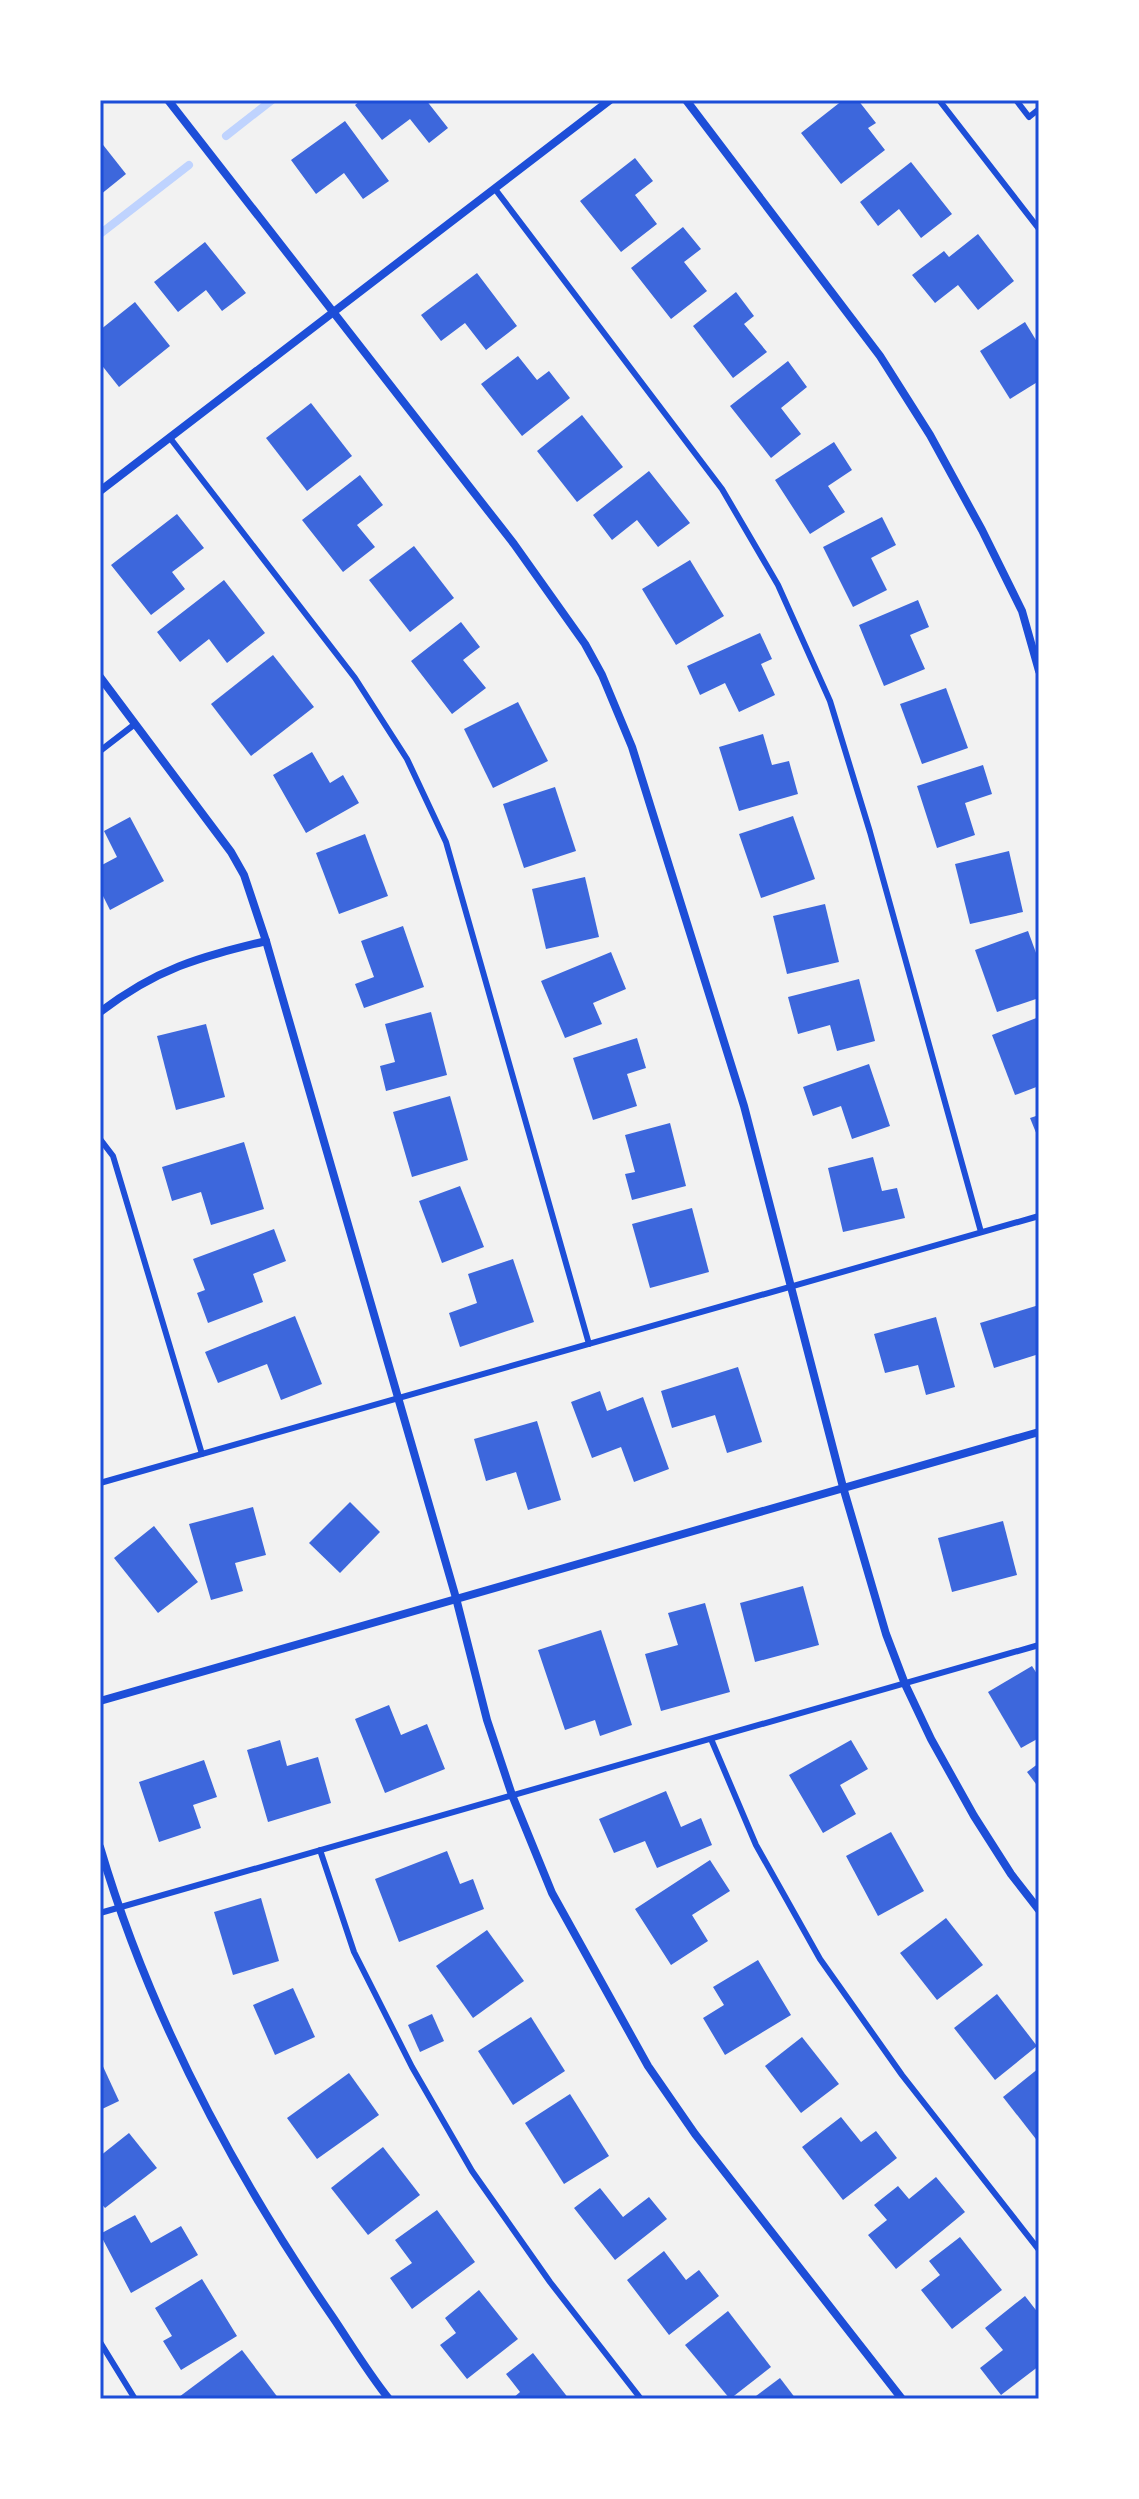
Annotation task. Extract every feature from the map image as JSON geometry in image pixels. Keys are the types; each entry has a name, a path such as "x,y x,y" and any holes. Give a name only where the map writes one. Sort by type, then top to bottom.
{"street":[{"path":"168,100 514,544 585,644 602,675 632,747 744,1106 843,1487 886,1634 931,1739 974,1816 1011,1874 1039,1910"},
{"path":"100,491 610,100"},
{"path":"686,100 880,356 930,435 1022,611 1039,671"},
{"path":"100,677 231,852 244,875 266,941 456,1598 487,1720 512,1795 552,1893 648,2066 695,2134 902,2399"},
{"path":"100,1012 156,975 191,960 266,941"},
{"path":"100,1701 1039,1432"},
{"path":"100,1847 118,1908 158,2008 220,2135 281,2243 389,2399"}],"lane":[{"path":"939,100 1039,229"},
{"path":"1016,100 1029,117 1039,109"},
{"path":"495,189 722,489 778,585 830,701 875,847 981,1232"},
{"path":"170,438 355,678 407,759 446,842 589,1344"},
{"path":"100,751 135,724"},
{"path":"100,1139 113,1156 202,1454"},
{"path":"100,1483 1039,1216"},
{"path":"100,1913 1039,1645"},
{"path":"711,1739 756,1845 820,1959 902,2075 1039,2250"},
{"path":"320,1850 354,1952 412,2067 472,2171 550,2282 641,2399"},
{"path":"100,2342 135,2399"}],"building":[{"path":"361,100 426,100 448,128 429,143 410,119 382,140 355,105"},
{"path":"843,100 858,100 876,123 868,128 885,150 841,184 801,133"},
{"path":"345,121 389,181 363,199 344,173 316,194 291,160"},
{"path":"100,141 126,174 100,195"},
{"path":"635,158 653,181 635,195 657,224 621,252 580,201"},
{"path":"911,162 952,214 921,238 899,209 878,226 860,202"},
{"path":"683,227 701,249 684,262 707,291 671,319 631,268"},
{"path":"978,234 1014,281 978,310 958,285 935,303 912,275 944,251 949,257"},
{"path":"205,242 246,293 222,311 206,290 178,312 154,282"},
{"path":"477,273 517,326 486,350 465,323 441,341 421,315"},
{"path":"736,292 754,316 744,324 767,352 733,378 693,326"},
{"path":"135,302 170,346 119,387 100,363 100,330"},
{"path":"1025,322 1039,345 1039,381 1010,399 980,351"},
{"path":"518,356 537,380 549,371 570,398 522,436 481,384"},
{"path":"788,361 807,387 781,408 801,434 771,458 730,406"},
{"path":"311,403 352,456 307,491 266,438"},
{"path":"582,415 623,467 577,502 537,451"},
{"path":"834,442 852,470 828,486 845,512 810,534 775,480"},
{"path":"649,471 690,523 658,547 637,520 612,540 593,515"},
{"path":"360,475 383,505 357,525 375,547 343,572 302,520"},
{"path":"177,514 204,548 172,572 185,589 151,615 111,565"},
{"path":"882,517 896,545 871,558 887,590 853,607 823,547"},
{"path":"414,546 454,598 410,632 369,580"},
{"path":"690,560 724,616 676,645 642,589"},
{"path":"224,580 265,633 227,663 209,639 180,662 157,632"},
{"path":"918,600 929,627 910,635 925,669 884,686 859,625"},
{"path":"461,622 480,647 463,660 486,688 452,714 411,661"},
{"path":"760,633 772,659 761,664 775,695 739,712 725,683 700,695 687,666"},
{"path":"273,655 314,707 251,756 211,704"},
{"path":"946,688 968,748 922,764 900,704"},
{"path":"518,702 548,761 493,788 464,729"},
{"path":"763,734 772,765 789,761 798,794 739,811 719,747"},
{"path":"312,752 330,783 343,775 359,803 306,833 273,775"},
{"path":"983,765 992,794 965,803 975,835 937,848 917,786"},
{"path":"555,787 576,851 524,868 503,804"},
{"path":"793,816 815,879 761,898 739,834"},
{"path":"130,817 164,881 110,910 100,890 100,866 117,857 104,831"},
{"path":"365,834 388,896 339,914 316,853"},
{"path":"1009,851 1023,912 970,924 955,864"},
{"path":"585,877 599,937 546,949 532,889"},
{"path":"825,904 839,962 787,974 773,916"},
{"path":"403,926 424,987 364,1008 355,984 374,977 361,941"},
{"path":"1028,931 1039,961 1039,998 997,1012 975,950"},
{"path":"611,952 626,989 593,1003 602,1024 565,1038 541,981"},
{"path":"859,979 875,1041 837,1051 830,1025 798,1034 788,997"},
{"path":"431,1012 447,1075 386,1091 380,1066 395,1062 385,1024"},
{"path":"1039,1017 1039,1086 1015,1095 992,1035"},
{"path":"206,1024 225,1097 176,1110 157,1036"},
{"path":"637,1038 646,1068 627,1074 637,1106 593,1120 573,1058"},
{"path":"869,1064 890,1126 852,1139 841,1106 813,1116 803,1087"},
{"path":"450,1096 468,1160 412,1177 393,1112"},
{"path":"1039,1115 1039,1140 1030,1118"},
{"path":"670,1123 686,1186 632,1200 625,1174 635,1172 625,1135"},
{"path":"244,1142 264,1209 211,1225 201,1192 172,1201 162,1167"},
{"path":"873,1157 882,1191 897,1188 905,1218 843,1232 828,1168"},
{"path":"460,1186 484,1247 442,1263 419,1201"},
{"path":"692,1208 709,1272 650,1288 632,1224"},
{"path":"274,1229 286,1261 253,1274 263,1302 208,1323 197,1293 205,1290 193,1259"},
{"path":"513,1259 534,1322 460,1347 449,1313 477,1303 468,1274"},
{"path":"1039,1305 1039,1354 994,1368 980,1323"},
{"path":"295,1316 322,1384 281,1400 267,1364 218,1383 205,1352"},
{"path":"936,1317 955,1387 926,1395 918,1365 885,1373 874,1334"},
{"path":"738,1367 762,1442 727,1453 715,1415 672,1428 661,1391"},
{"path":"600,1391 607,1411 643,1397 669,1469 634,1482 621,1447 592,1458 571,1402"},
{"path":"537,1421 561,1500 528,1510 516,1472 486,1481 474,1439"},
{"path":"350,1502 380,1532 340,1573 309,1543"},
{"path":"253,1507 266,1555 235,1563 243,1591 211,1600 189,1524"},
{"path":"1003,1521 1017,1575 952,1592 938,1538"},
{"path":"154,1526 198,1582 158,1613 114,1558"},
{"path":"803,1586 819,1645 755,1662 740,1603"},
{"path":"705,1603 730,1692 661,1711 645,1654 678,1645 668,1613"},
{"path":"601,1630 632,1725 600,1736 595,1720 565,1730 538,1650"},
{"path":"1032,1666 1039,1677 1039,1738 1021,1748 988,1692"},
{"path":"389,1705 401,1735 427,1724 445,1769 385,1793 355,1719"},
{"path":"280,1740 287,1766 318,1757 331,1803 268,1822 247,1750"},
{"path":"851,1740 868,1769 840,1785 856,1814 823,1833 789,1775"},
{"path":"204,1760 217,1797 193,1805 201,1828 159,1842 139,1782"},
{"path":"1039,1763 1039,1788 1027,1772"},
{"path":"666,1791 681,1827 701,1818 712,1845 657,1868 645,1841 614,1853 599,1819"},
{"path":"891,1832 924,1891 878,1916 846,1856"},
{"path":"447,1851 460,1884 473,1879 484,1909 399,1942 375,1879"},
{"path":"710,1860 730,1891 692,1915 708,1941 671,1965 635,1909"},
{"path":"261,1898 279,1961 233,1975 214,1912"},
{"path":"946,1918 983,1965 937,2000 900,1953"},
{"path":"487,1930 524,1981 473,2018 436,1966"},
{"path":"758,1960 791,2015 725,2055 703,2018 724,2005 713,1987"},
{"path":"293,1988 315,2037 275,2055 253,2005"},
{"path":"997,1994 1037,2046 995,2080 954,2028"},
{"path":"432,2014 444,2041 420,2052 408,2025"},
{"path":"531,2017 565,2071 513,2105 478,2051"},
{"path":"802,2037 839,2084 801,2113 765,2066"},
{"path":"100,2060 119,2101 100,2110"},
{"path":"1039,2068 1039,2143 1003,2097"},
{"path":"349,2073 379,2115 317,2159 287,2118"},
{"path":"570,2094 609,2156 564,2184 525,2123"},
{"path":"841,2117 861,2142 876,2131 897,2158 843,2200 802,2147"},
{"path":"129,2133 157,2168 105,2208 100,2202 100,2156"},
{"path":"383,2147 420,2195 368,2235 331,2188"},
{"path":"936,2177 965,2212 896,2269 868,2235 887,2220 874,2205 898,2186 909,2199"},
{"path":"600,2188 623,2217 649,2197 667,2219 615,2260 574,2208"},
{"path":"437,2210 475,2262 412,2309 390,2278 412,2263 395,2240"},
{"path":"135,2215 151,2243 181,2226 198,2255 131,2293 100,2234"},
{"path":"960,2237 1002,2290 952,2329 921,2290 940,2275 929,2261"},
{"path":"664,2251 686,2280 699,2270 719,2296 669,2335 627,2280"},
{"path":"202,2279 237,2336 181,2370 163,2341 172,2336 155,2308"},
{"path":"479,2290 518,2339 467,2379 440,2345 456,2333 445,2318"},
{"path":"1025,2296 1039,2314 1039,2366 1001,2395 980,2368 1003,2350 985,2328"},
{"path":"728,2311 771,2367 730,2399 685,2345"},
{"path":"242,2350 279,2399 180,2399 179,2397"},
{"path":"533,2353 569,2399 512,2399 520,2392 506,2374"},
{"path":"780,2378 796,2399 752,2399"}],"waterway":[{"path":"226,136 272,100"},
{"path":"100,234 189,165"}]}
